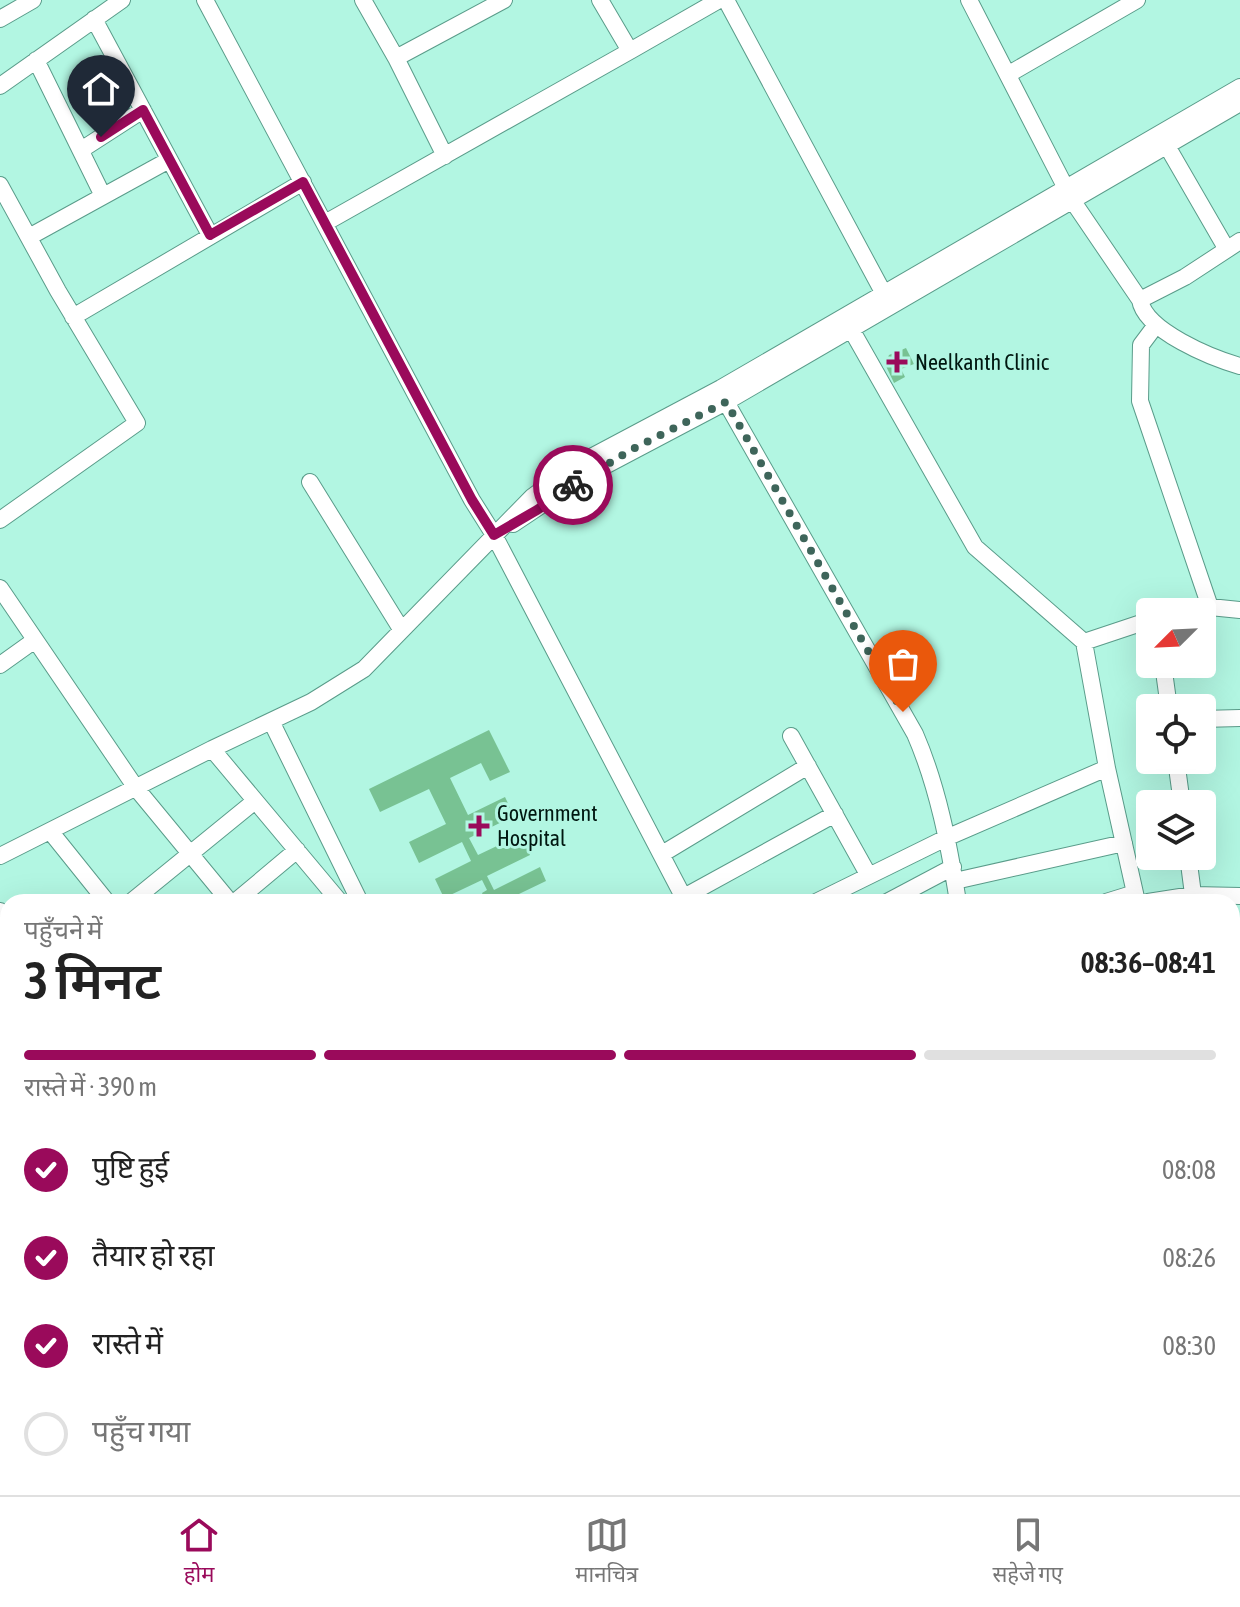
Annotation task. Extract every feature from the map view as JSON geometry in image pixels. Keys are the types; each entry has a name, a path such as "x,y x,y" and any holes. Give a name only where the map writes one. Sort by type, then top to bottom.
{"street":[{"path":"0,19 33,0"},
{"path":"0,86 122,0"},
{"path":"205,0 472,500 494,535 682,894"},
{"path":"363,0 445,156"},
{"path":"600,0 630,51"},
{"path":"325,223 719,0"},
{"path":"726,0 884,294"},
{"path":"969,0 1070,194 1140,300 1142,308 1156,325 1212,357 1240,366"},
{"path":"1009,74 1137,0"},
{"path":"396,58 497,2"},
{"path":"94,19 210,235"},
{"path":"36,60 103,196"},
{"path":"494,535 594,471 726,402 851,329 1240,87"},
{"path":"0,856 311,702 364,669 532,497 576,465 721,388 884,294 1070,194 1167,146 1240,103"},
{"path":"81,150 143,110"},
{"path":"1140,300 1185,277 1233,245 1167,146"},
{"path":"29,237 169,160"},
{"path":"73,317 303,182"},
{"path":"0,185 73,317 137,423 0,520"},
{"path":"1156,325 1141,345 1140,401 1207,598"},
{"path":"851,329 975,547 1084,642 1107,768 1139,894"},
{"path":"726,402 915,734 930,768 957,894"},
{"path":"310,482 401,629"},
{"path":"0,588 136,788 225,894"},
{"path":"1216,608 1240,610"},
{"path":"1084,642 1136,625"},
{"path":"0,665 35,640"},
{"path":"1216,719 1240,718"},
{"path":"271,721 355,894"},
{"path":"791,736 869,876"},
{"path":"212,749 333,894"},
{"path":"662,854 808,766"},
{"path":"832,894 946,838 1107,768"},
{"path":"141,894 255,801"},
{"path":"695,894 835,814"},
{"path":"50,831 101,894"},
{"path":"906,894 954,874 1124,843"},
{"path":"242,894 297,850"},
{"path":"1190,870 1193,894"}],"building":[{"path":"906,348 914,364 901,369 905,377 894,383 885,364 889,355"},
{"path":"489,730 510,772 490,781 481,763 450,778 468,815 505,797 514,816 469,838 478,855 520,835 530,855 487,876 494,890 540,867 546,881 519,894 482,894 487,890 482,880 452,894 442,894 435,879 471,861 462,842 419,863 409,842 446,824 429,789 380,812 369,789"}],"way so far":[{"path":"573,485 631,450 726,402 903,712"}],"place":[{"name":"Neelkanth Clinic","path":"897,362"},
{"name":"Government Hospital","path":"479,826"}],"route":[{"path":"101,137 143,110 210,235 303,182 472,500 494,535 573,485"}]}
